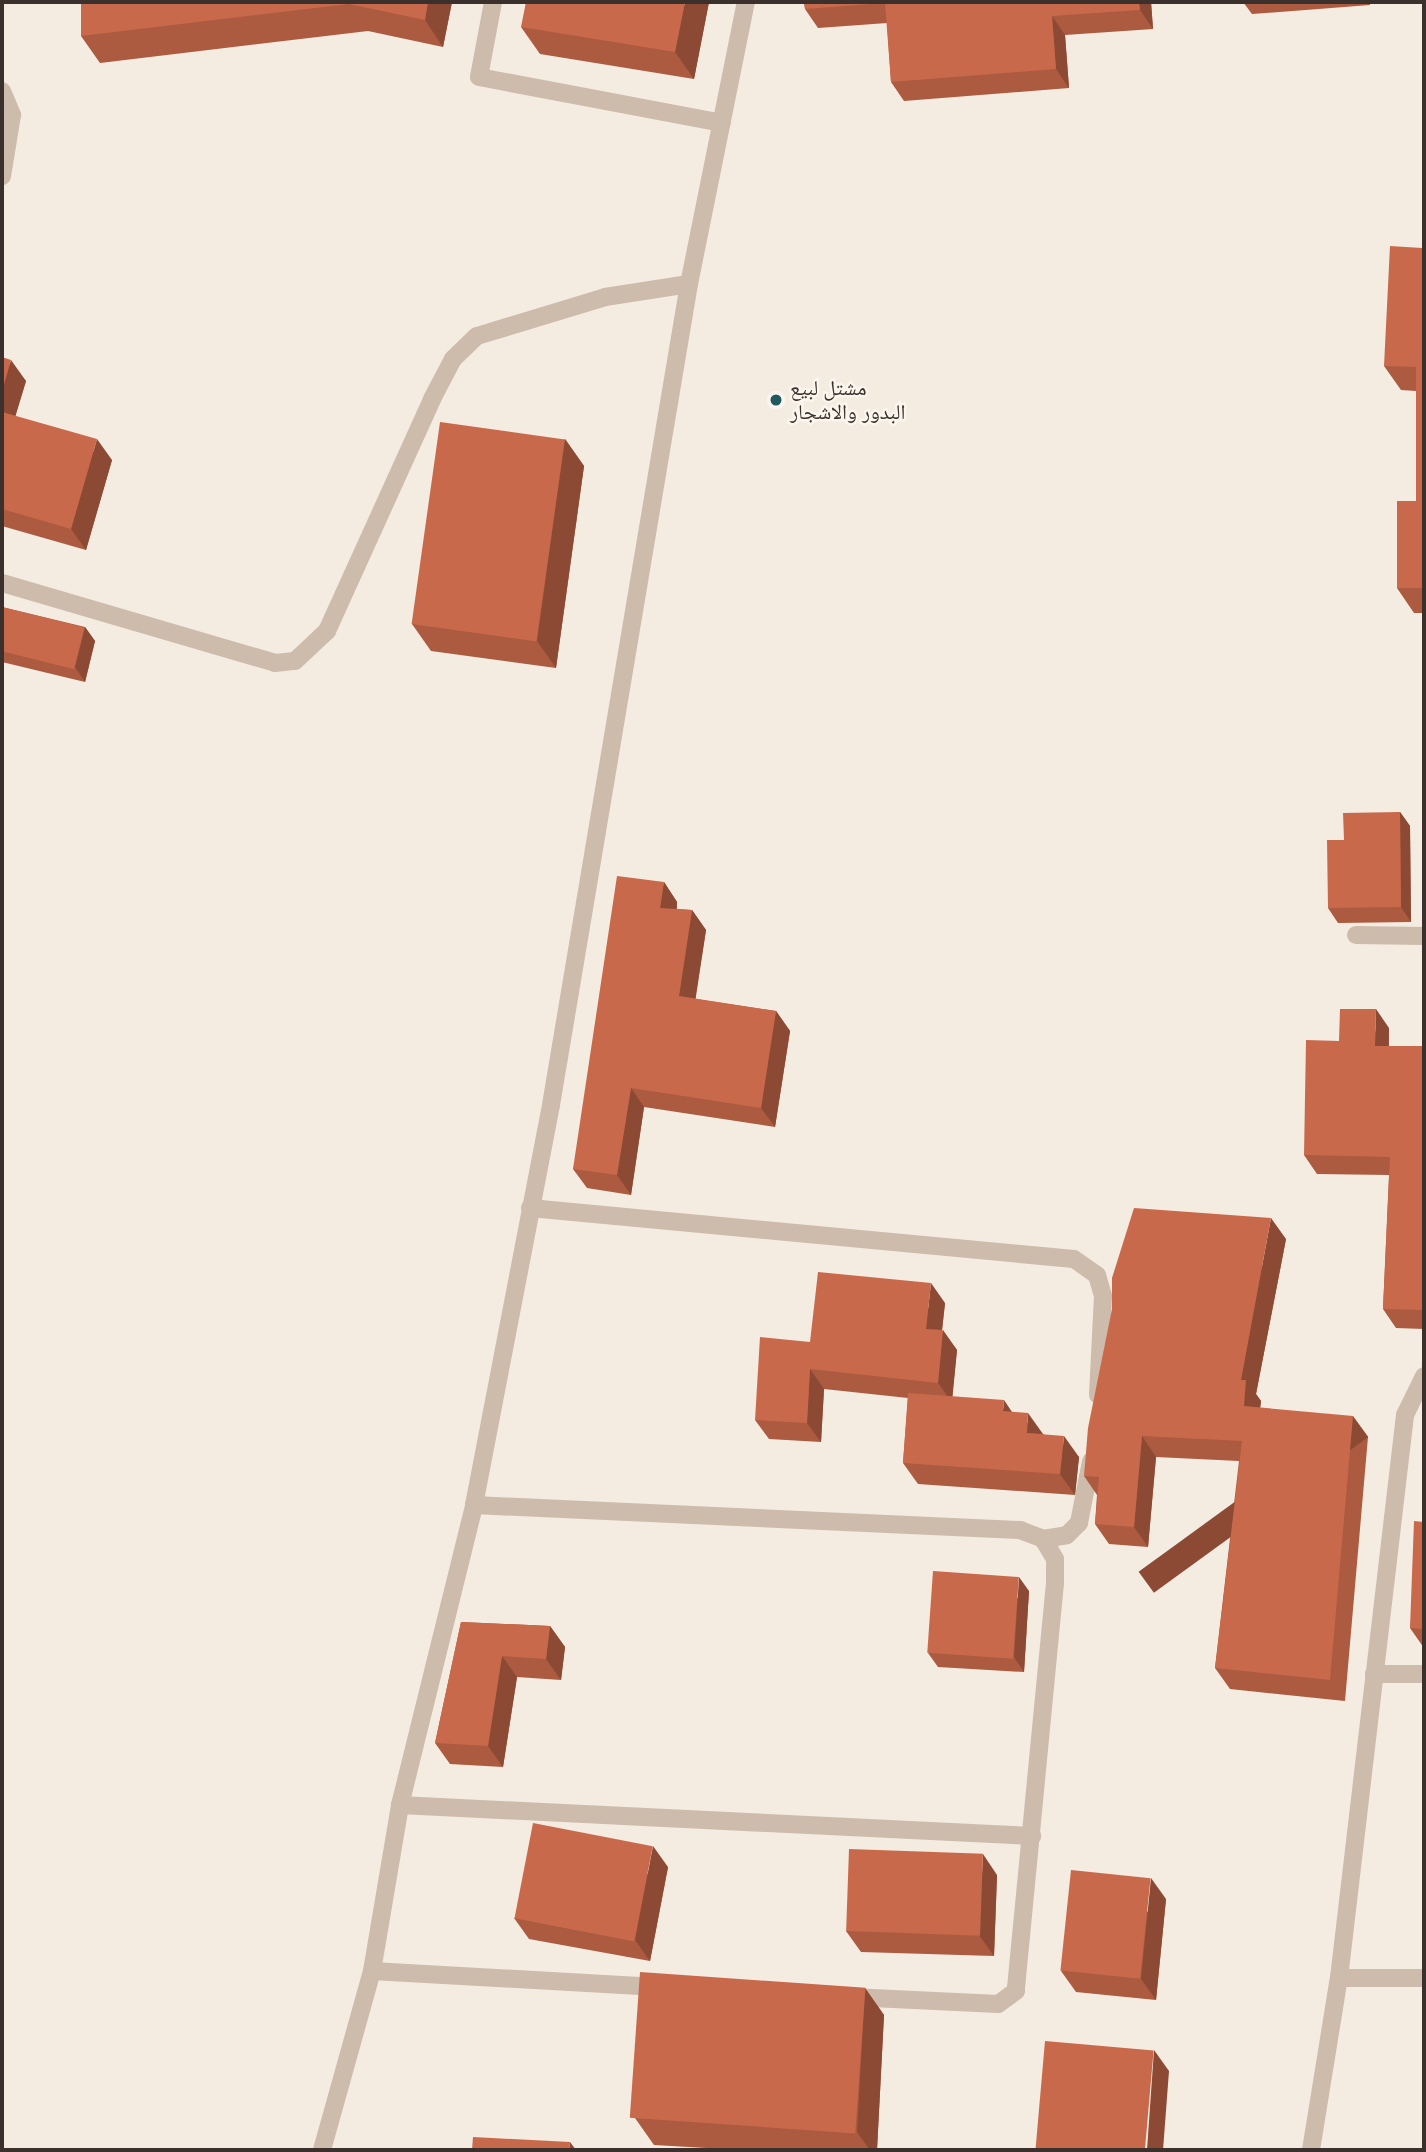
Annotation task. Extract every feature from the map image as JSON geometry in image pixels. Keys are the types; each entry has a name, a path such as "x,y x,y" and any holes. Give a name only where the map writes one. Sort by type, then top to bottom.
{"street":[{"path":"493,2 479,77 722,123"},
{"path":"322,2150 372,1971 400,1805 474,1505 530,1208 689,284 746,2"},
{"path":"2,91 12,115 2,176"},
{"path":"2,583 275,663 295,661 327,631 432,399 461,351 513,320 689,284"},
{"path":"1356,935 1424,936"},
{"path":"530,1208 1074,1259 1097,1275 1103,1296 1096,1413"},
{"path":"1311,2150 1339,1978 1405,1415 1424,1376"},
{"path":"474,1505 1020,1530 1043,1539 1067,1535 1079,1523 1093,1440"},
{"path":"831,1996 1008,2000 1018,1976 1055,1583 1055,1559 1043,1539"},
{"path":"1374,1674 1424,1674"},
{"path":"400,1805 1032,1836"},
{"path":"372,1971 678,1987"},
{"path":"1339,1978 1424,1978"}],"building":[{"path":"81,2 428,2 425,20 349,4 81,36"},
{"path":"526,2 685,2 675,52 521,27"},
{"path":"804,2 1139,2 1140,10 1052,16 1056,69 891,82 885,3 805,9"},
{"path":"1424,209 1424,588 1397,588 1397,501 1416,501 1416,367 1384,366 1390,246 1422,248"},
{"path":"2,357 11,360 2,391"},
{"path":"2,412 97,439 71,529 2,509"},
{"path":"440,422 565,440 536,642 412,624"},
{"path":"2,607 84,628 74,669 2,651"},
{"path":"1400,812 1401,907 1328,908 1327,840 1344,840 1343,813"},
{"path":"617,876 664,882 660,908 692,910 679,996 776,1011 761,1108 631,1088 617,1175 573,1169"},
{"path":"1340,1009 1376,1009 1375,1046 1424,1046 1424,1310 1383,1309 1390,1157 1304,1155 1306,1040 1339,1041"},
{"path":"1134,1208 1271,1218 1241,1380 1246,1380 1244,1406 1353,1416 1330,1680 1215,1668 1242,1441 1142,1436 1134,1527 1095,1524 1099,1477 1084,1476 1088,1428 1112,1309 1112,1278"},
{"path":"818,1272 931,1283 926,1329 943,1330 938,1383 810,1369 807,1423 755,1420 760,1337 810,1342"},
{"path":"908,1393 1004,1400 1003,1411 1028,1413 1027,1433 1064,1436 1060,1474 903,1463"},
{"path":"1414,1521 1424,1522 1424,1629 1410,1628"},
{"path":"933,1571 1019,1577 1013,1659 927,1653"},
{"path":"461,1622 550,1626 546,1659 502,1656 488,1746 435,1743"},
{"path":"533,1823 653,1846 634,1941 514,1918"},
{"path":"849,1849 983,1854 980,1936 846,1931"},
{"path":"1071,1870 1151,1878 1140,1979 1060,1970"},
{"path":"640,1972 865,1988 855,2133 630,2118"},
{"path":"1045,2041 1154,2050 1145,2150 1036,2150"},
{"path":"473,2137 570,2142 569,2150 472,2150"}],"place":[{"name":"مشتل لبيع البدور والاشجار","path":"776,400"}]}
